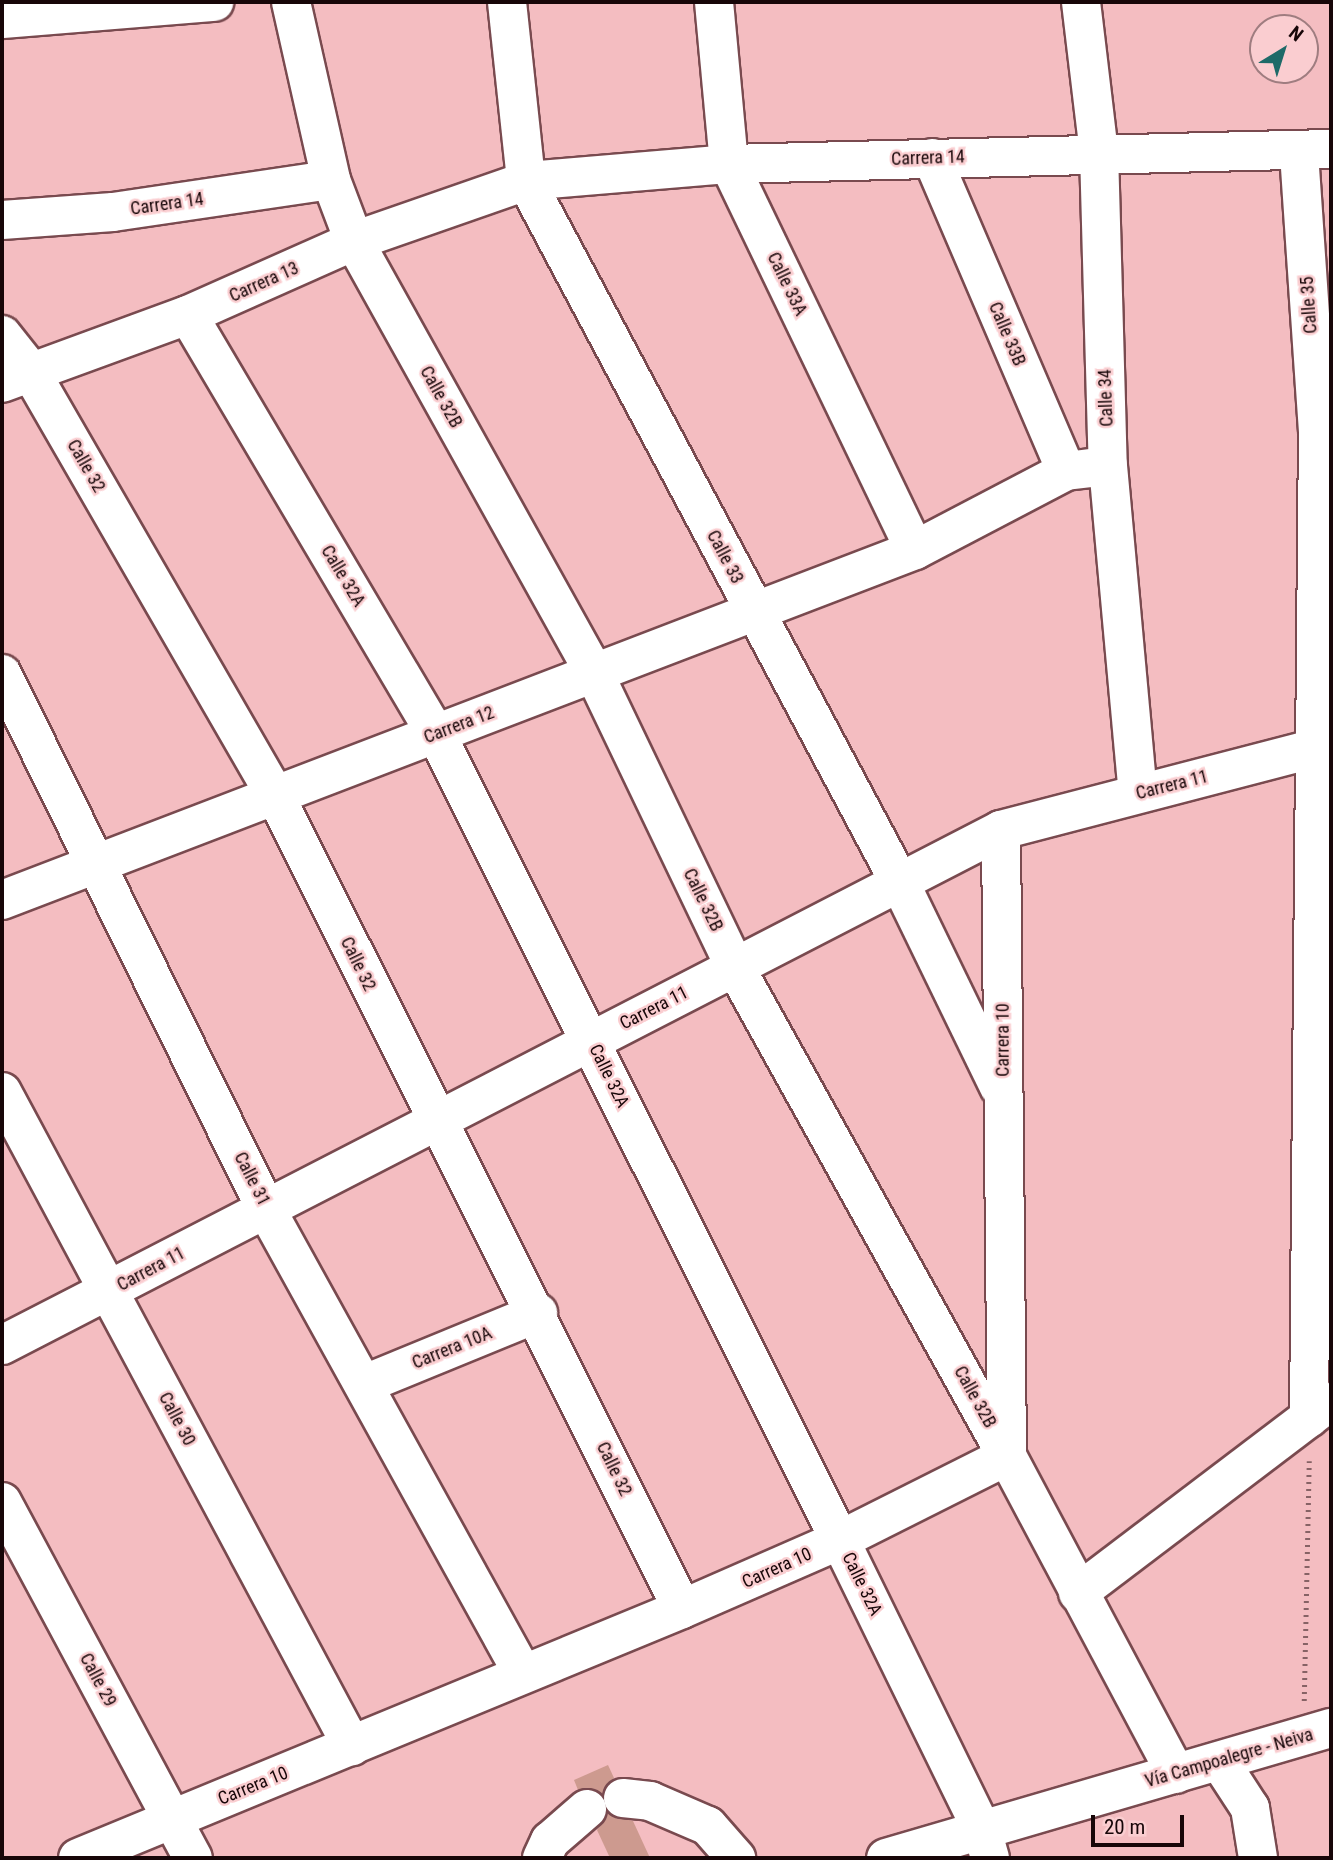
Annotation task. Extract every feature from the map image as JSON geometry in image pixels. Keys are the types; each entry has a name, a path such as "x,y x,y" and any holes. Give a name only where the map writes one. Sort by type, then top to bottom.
{"main road":[{"path":"2,19 214,2"},
{"name":"Calle 32B","path":"291,2 331,180 354,241 594,673 735,967 1007,1456 1176,1774"},
{"name":"Calle 33","path":"507,2 526,181 900,883 1003,1096"},
{"name":"Calle 33A","path":"714,2 729,164 915,550"},
{"name":"Calle 34","path":"1081,2 1099,152 1108,466 1138,793"},
{"name":"Carrera 14","path":"526,181 729,164 1099,152 1315,151"},
{"name":"Calle 35","path":"1315,151 1324,443 1323,1297 1320,1410"},
{"name":"Calle 33B","path":"932,158 1066,471"},
{"name":"Carrera 14","path":"2,220 113,212 331,180"},
{"name":"Carrera 13","path":"16,376 188,316 354,241 526,181"},
{"name":"Calle 32A","path":"188,316 436,734 592,1040 840,1540 986,1844"},
{"name":"Calle 32","path":"2,335 16,376 275,795 435,1122 538,1313 682,1609"},
{"path":"1066,471 1108,466"},
{"name":"Carrera 12","path":"2,900 915,550 1066,471"},
{"name":"Calle 31","path":"2,674 266,1209 367,1383 523,1674"},
{"name":"Carrera 11","path":"2,1345 1001,830 1323,742"},
{"name":"Carrera 10","path":"78,1858 682,1609 840,1540 1007,1456 1001,830"},
{"name":"Calle 30","path":"2,1092 352,1746"},
{"name":"Carrera 10A","path":"367,1383 538,1313"},
{"path":"1078,1593 1320,1410"},
{"name":"Calle 29","path":"2,1502 193,1858"},
{"name":"Vía Campoalegre - Neiva","path":"886,1858 986,1844 1176,1774 1317,1732"},
{"path":"1220,1762 1250,1808 1258,1858"},
{"path":"623,1798 650,1801 708,1826 736,1858"},
{"path":"542,1858 550,1841 587,1809"}],"path":[{"path":"1317,1732 1320,1410"}],"building":[{"path":"608,1765 614,1778 602,1794 578,1790 574,1780"},
{"path":"608,1813 633,1821 650,1858 610,1858 597,1830"}]}
